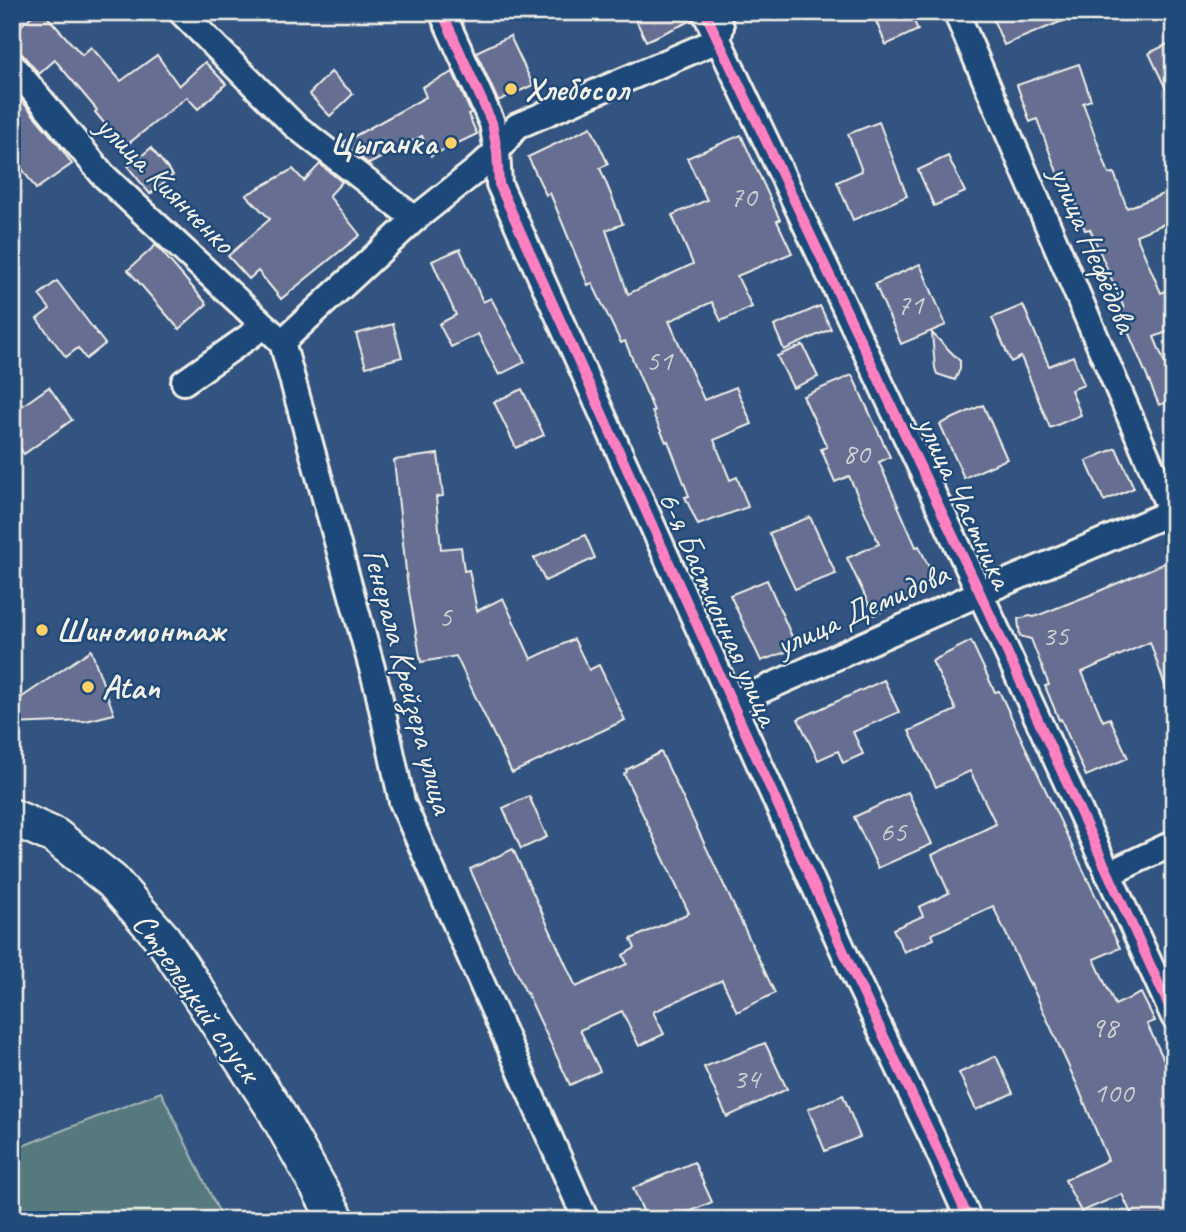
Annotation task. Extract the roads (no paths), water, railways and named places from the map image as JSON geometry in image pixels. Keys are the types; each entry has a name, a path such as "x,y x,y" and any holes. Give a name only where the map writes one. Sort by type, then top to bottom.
{"main road":[{"name":"Стрелецкий спуск","path":"12,817 55,835 113,881 163,939 274,1108 337,1220"}],"street":[{"path":"181,12 294,125 415,219"},
{"name":"6-я Бастионная улица","path":"442,12 492,123 499,184 852,970 969,1220"},
{"name":"улица Частника","path":"705,12 979,593 1174,1017"},
{"path":"184,382 273,334 474,172 497,151 517,126 718,40 724,12"},
{"name":"улица Нефёдова","path":"956,12 1172,512"},
{"name":"улица Киянченко","path":"12,65 103,175 273,334"},
{"name":"Генерала Крейзера улица","path":"273,334 378,690 402,802 586,1220"},
{"name":"улица Демидова","path":"733,703 979,593 1172,512"},
{"path":"1108,874 1174,843"}],"place":[{"name":"Хлебосол","path":"511,89"},
{"name":"Цыганка","path":"451,143"},
{"name":"Шиномонтаж","path":"42,630"},
{"name":"Atan","path":"88,687"}]}
